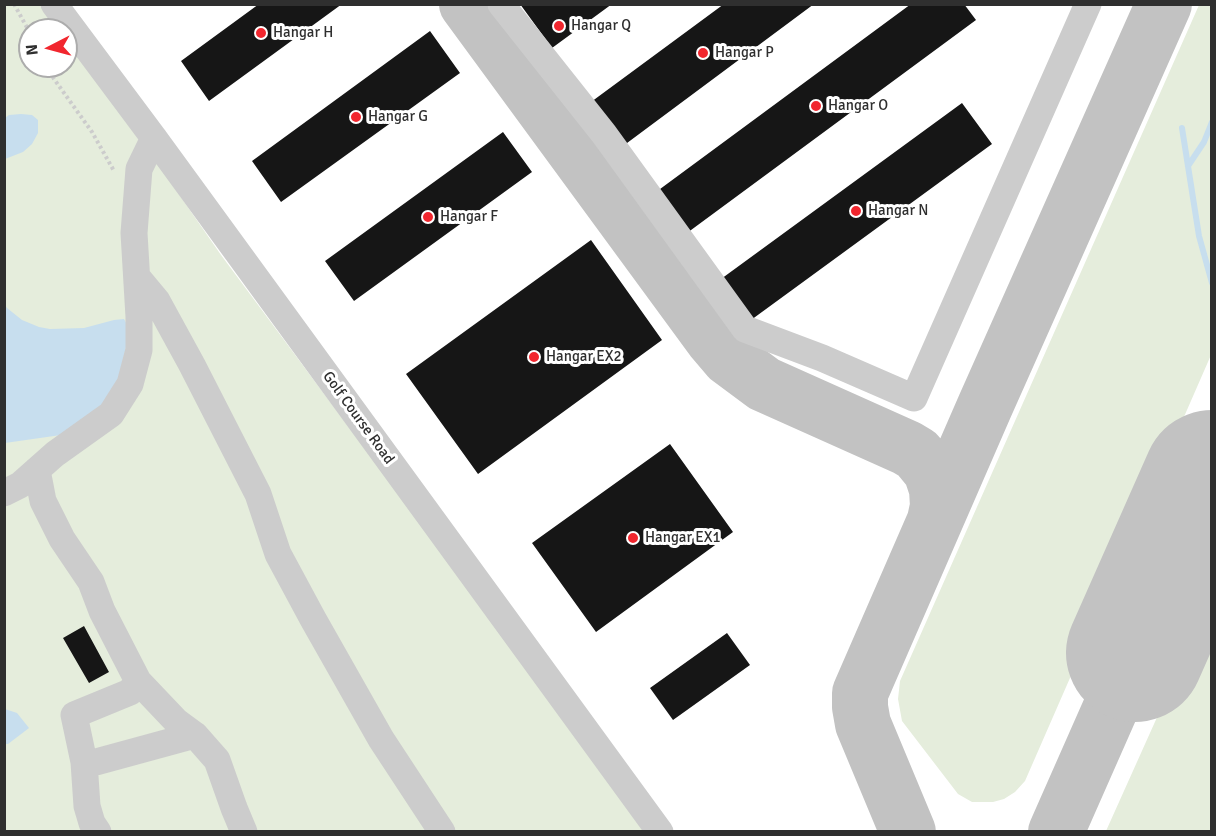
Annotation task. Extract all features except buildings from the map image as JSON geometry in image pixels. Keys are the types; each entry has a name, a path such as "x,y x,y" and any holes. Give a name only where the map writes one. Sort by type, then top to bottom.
{"street":[{"name":"Golf Course Road","path":"54,4 660,831"},
{"path":"501,4 603,135 745,329 822,358 914,398 1088,4"},
{"path":"4,493 20,485 55,454 111,414 130,384 139,350 134,233 139,169 154,138"},
{"path":"137,277 157,301 197,375 258,494 278,554 313,619 381,739 442,831"},
{"path":"37,470 48,511 62,539 91,582 102,611 138,681 176,721 195,735 217,760 244,831"},
{"path":"98,831 92,823 87,806 84,762 74,715 130,692 138,681"},
{"path":"84,762 96,762 195,735"}],"path":[{"path":"14,4 22,18"},
{"path":"53,78 92,132 117,177"}],"green space":[{"path":"39,4 50,18 18,18 18,78 78,78 78,56 135,131 221,255 644,831 5,832 4,5"},
{"path":"1199,5 1212,5 1211,355 1025,781 1015,792 1004,799 993,802 972,802 958,794 902,721 898,699 900,681"},
{"path":"1211,597 1211,831 1106,831"}],"water":[{"path":"9,115 32,115 38,120 38,133 32,144 23,152 5,159 5,118"},
{"path":"4,304 22,320 50,329 84,328 124,319 130,330 114,398 61,435 5,443"},
{"path":"5,709 17,713 29,728 8,744 5,744"}],"waterway":[{"path":"1188,166 1204,142 1212,122"},
{"path":"1182,128 1199,236 1212,283"}],"taxiway":[{"path":"467,4 729,358 764,384 917,454 931,471 937,489 938,506 935,520"},
{"path":"908,832 863,724 860,693 1164,4"},
{"path":"1056,832 1135,653"}],"runway":[{"path":"1135,653 1212,479"}],"place":[{"name":"Hangar Q","path":"559,26"},
{"name":"Hangar H","path":"261,33"},
{"name":"Hangar P","path":"703,53"},
{"name":"Hangar O","path":"816,106"},
{"name":"Hangar G","path":"356,117"},
{"name":"Hangar N","path":"856,211"},
{"name":"Hangar F","path":"428,217"},
{"name":"Hangar EX2","path":"534,357"},
{"name":"Hangar EX1","path":"633,538"}]}
